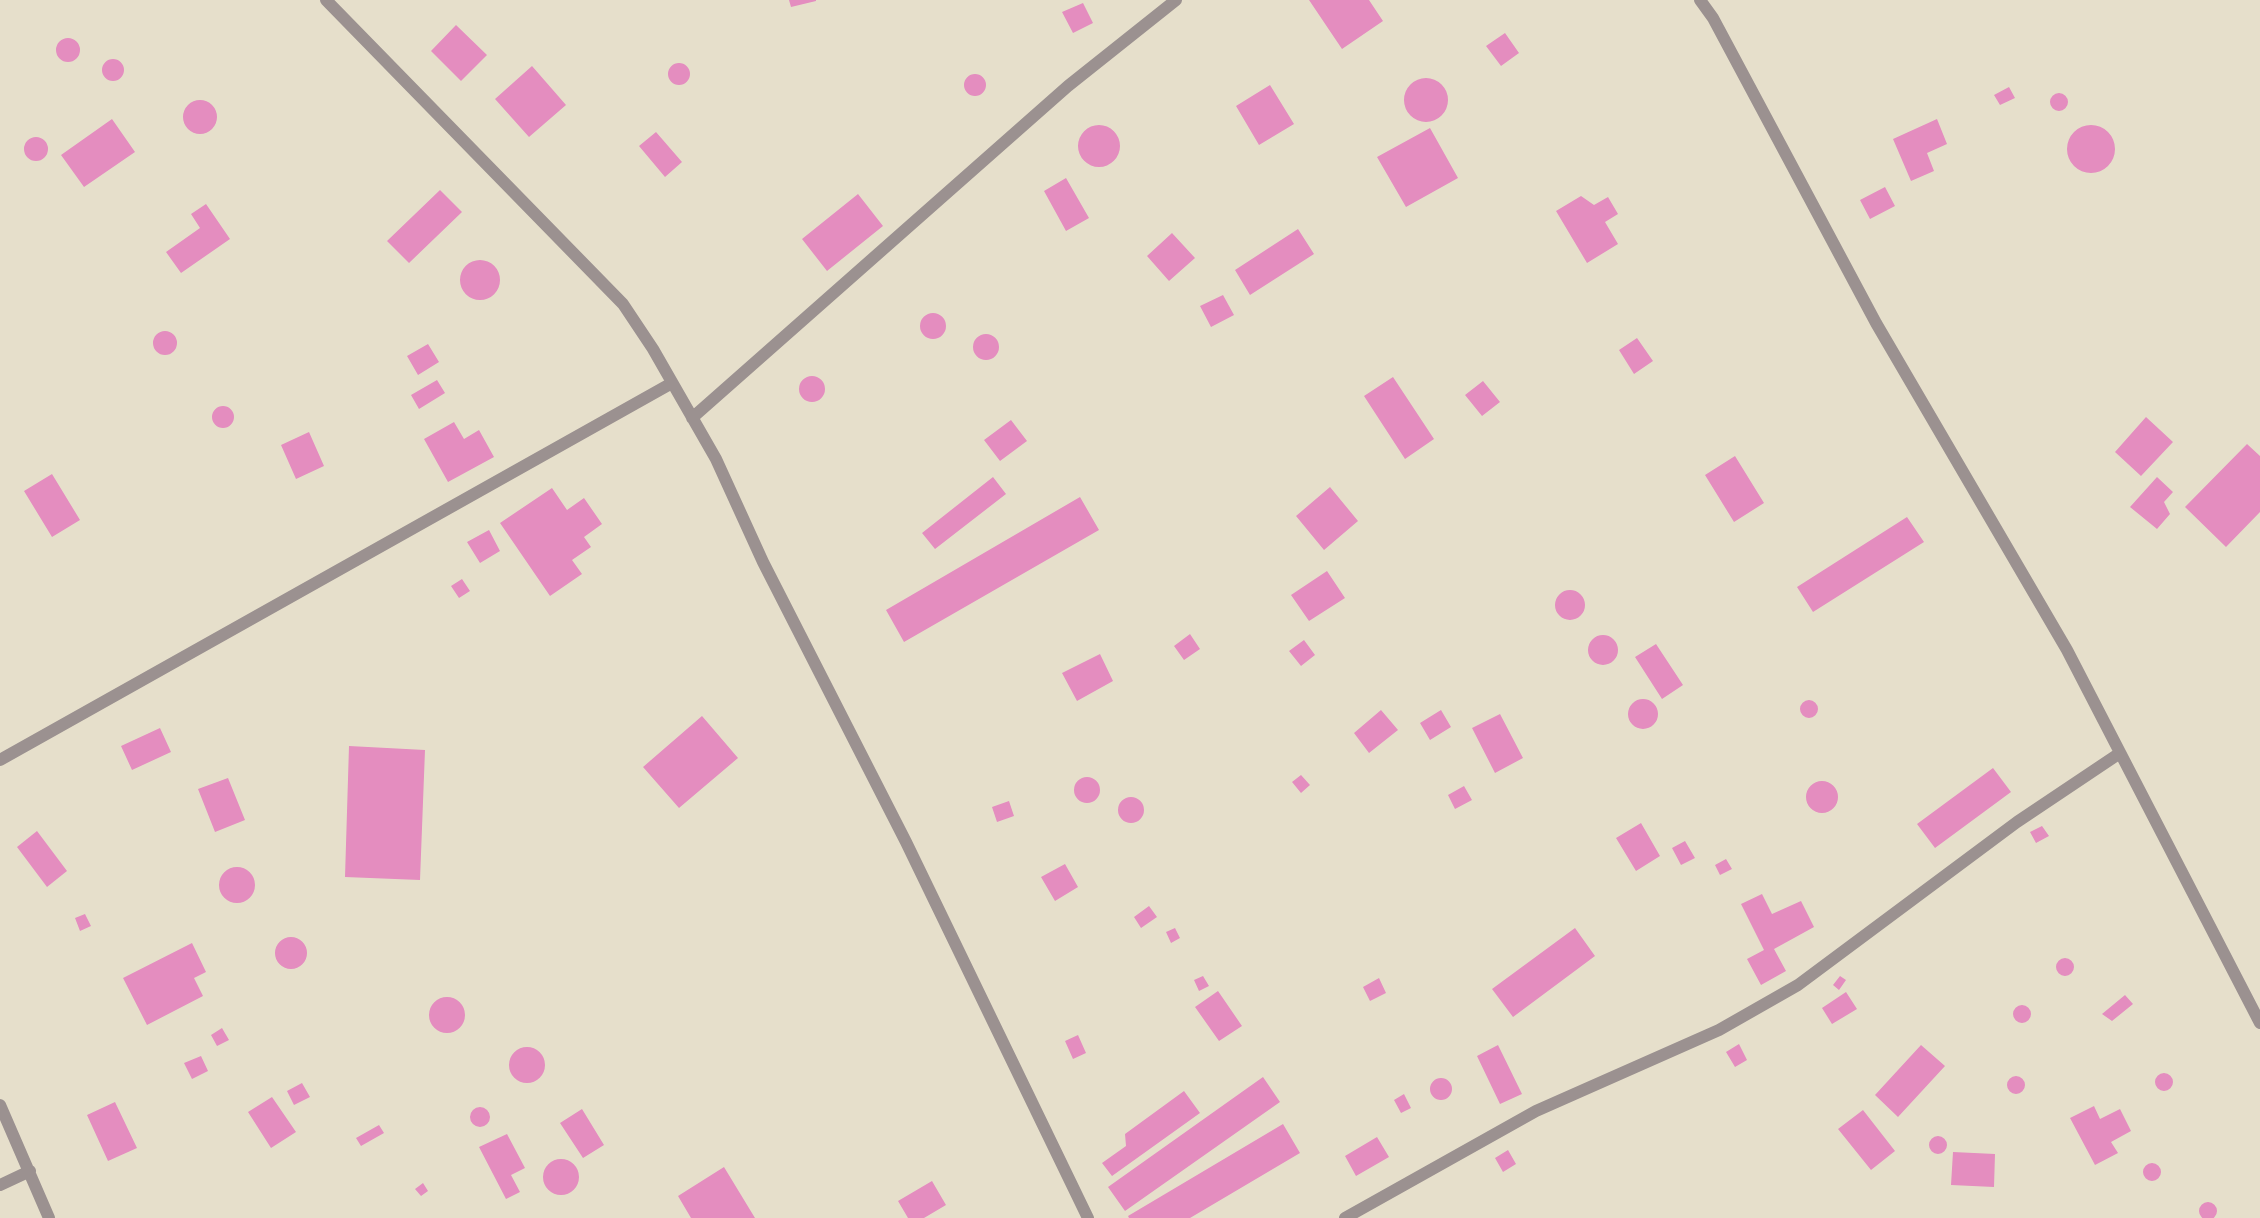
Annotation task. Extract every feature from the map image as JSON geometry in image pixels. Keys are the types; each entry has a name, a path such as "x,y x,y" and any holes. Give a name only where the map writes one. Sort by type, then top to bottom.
{"street":[{"path":"326,0 623,304 652,349 716,459 763,562 906,842 1088,1218"},
{"path":"692,418 1068,86 1176,0"},
{"path":"1700,0 1713,18 1876,323 2067,650 2260,1023"},
{"path":"0,759 672,383"},
{"path":"1345,1218 1536,1111 1719,1030 1798,985 2017,822 2120,753"},
{"path":"0,1105 49,1218"},
{"path":"0,1185 30,1171"}],"building":[{"path":"789,0 816,0 816,1 791,7"},
{"path":"1309,0 1369,0 1383,21 1342,49"},
{"path":"1083,3 1093,23 1073,33 1062,12"},
{"path":"456,25 487,55 461,81 431,51"},
{"path":"1505,33 1519,53 1501,66 1486,46"},
{"path":"68,38 77,41 80,50 77,59 68,62 59,59 56,50 59,41"},
{"path":"113,59 121,62 124,70 121,78 113,81 105,78 102,70 105,62"},
{"path":"679,63 687,66 690,74 687,82 679,85 671,82 668,74 671,66"},
{"path":"532,66 566,105 529,137 495,99"},
{"path":"975,74 983,77 986,85 983,93 975,96 967,93 964,85 967,77"},
{"path":"1426,78 1435,79 1442,84 1447,91 1447,109 1442,116 1435,121 1426,122 1417,121 1410,116 1405,109 1404,100 1405,91 1410,84 1417,79"},
{"path":"1270,85 1294,124 1259,145 1236,106"},
{"path":"2009,87 2015,98 2000,105 1994,95"},
{"path":"2059,93 2065,96 2068,102 2065,108 2059,111 2053,108 2050,102 2053,96"},
{"path":"200,100 212,105 217,117 212,129 200,134 188,129 183,117 188,105"},
{"path":"112,119 135,152 84,187 61,155"},
{"path":"1937,119 1947,144 1927,153 1934,171 1911,181 1893,139"},
{"path":"1099,125 1107,126 1114,131 1119,138 1119,154 1114,161 1107,166 1099,167 1091,166 1084,161 1079,154 1078,146 1079,138 1084,131 1091,126"},
{"path":"2091,125 2108,132 2115,149 2108,166 2091,173 2074,166 2067,149 2074,132"},
{"path":"1430,128 1458,178 1406,207 1377,157"},
{"path":"656,132 682,162 665,177 639,146"},
{"path":"36,137 44,141 48,149 44,157 36,161 28,157 24,149 28,141"},
{"path":"1066,178 1089,218 1066,231 1044,191"},
{"path":"1885,187 1895,206 1870,219 1860,200"},
{"path":"440,190 462,212 409,263 387,241"},
{"path":"858,194 883,226 827,271 802,239"},
{"path":"1581,196 1594,205 1608,197 1618,214 1605,222 1618,244 1587,263 1556,211"},
{"path":"206,204 230,239 181,273 166,252 200,228 191,214"},
{"path":"1298,229 1314,254 1250,295 1235,270"},
{"path":"1172,233 1195,258 1169,281 1147,256"},
{"path":"480,260 488,261 494,266 499,272 499,288 494,294 488,299 480,300 472,299 466,294 461,288 460,280 461,272 466,266 472,261"},
{"path":"1223,295 1234,315 1211,327 1200,306"},
{"path":"933,313 942,317 946,326 942,335 933,339 924,335 920,326 924,317"},
{"path":"165,331 174,334 177,343 174,352 165,355 156,352 153,343 156,334"},
{"path":"986,334 995,338 999,347 995,356 986,360 977,356 973,347 977,338"},
{"path":"1637,338 1653,361 1634,374 1619,350"},
{"path":"428,344 439,362 418,375 407,356"},
{"path":"812,376 821,380 825,389 821,398 812,402 803,398 799,389 803,380"},
{"path":"1393,377 1434,439 1405,459 1364,396"},
{"path":"437,380 445,393 419,409 411,395"},
{"path":"1483,381 1500,402 1482,416 1465,395"},
{"path":"223,406 231,409 234,417 231,425 223,428 215,425 212,417 215,409"},
{"path":"2146,417 2173,442 2141,476 2115,452"},
{"path":"1011,420 1027,441 1000,461 984,440"},
{"path":"454,422 464,439 479,430 494,457 448,482 424,439"},
{"path":"309,432 324,466 296,479 281,445"},
{"path":"2247,444 2260,456 2260,512 2226,547 2185,507"},
{"path":"1735,456 1764,503 1734,522 1705,475"},
{"path":"52,474 80,520 52,537 24,491"},
{"path":"993,477 1006,494 935,549 922,533"},
{"path":"2157,477 2173,492 2164,502 2170,514 2157,529 2130,507"},
{"path":"1330,487 1358,521 1324,550 1296,516"},
{"path":"552,488 567,510 584,498 602,524 584,537 591,547 572,560 582,574 550,596 500,523"},
{"path":"1080,497 1099,530 904,642 886,610"},
{"path":"1907,517 1924,542 1813,612 1797,587"},
{"path":"489,530 500,551 480,563 467,542"},
{"path":"1327,571 1345,598 1309,621 1291,595"},
{"path":"462,579 470,591 459,598 451,586"},
{"path":"1570,590 1581,594 1585,605 1581,616 1570,620 1559,616 1555,605 1559,594"},
{"path":"1190,634 1200,649 1184,660 1174,646"},
{"path":"1603,635 1614,639 1618,650 1614,661 1603,665 1592,661 1588,650 1592,639"},
{"path":"1304,640 1315,655 1301,666 1289,651"},
{"path":"1656,644 1683,685 1662,699 1635,657"},
{"path":"1100,654 1113,681 1077,701 1062,673"},
{"path":"1643,699 1649,700 1657,708 1657,720 1649,728 1643,729 1637,728 1629,720 1628,714 1629,708 1637,700"},
{"path":"1805,700 1813,700 1818,705 1816,716 1805,718 1800,713 1800,705"},
{"path":"1381,710 1398,730 1369,753 1354,733"},
{"path":"1441,710 1451,727 1430,740 1420,723"},
{"path":"1500,714 1523,758 1495,773 1472,728"},
{"path":"702,716 738,758 679,808 643,767"},
{"path":"160,728 171,752 132,770 121,746"},
{"path":"349,746 425,750 420,880 345,877"},
{"path":"1993,768 2011,792 1935,848 1917,824"},
{"path":"1301,775 1310,785 1301,793 1292,782"},
{"path":"1087,777 1096,781 1100,790 1096,799 1087,803 1078,799 1074,790 1078,781"},
{"path":"228,778 245,820 215,832 198,789"},
{"path":"1822,781 1834,785 1838,797 1834,809 1822,813 1810,809 1806,797 1810,785"},
{"path":"1464,786 1472,800 1455,809 1448,795"},
{"path":"1131,797 1140,801 1144,810 1140,819 1131,823 1122,819 1118,810 1122,801"},
{"path":"1009,801 1014,816 997,822 992,807"},
{"path":"1641,823 1660,856 1636,871 1616,838"},
{"path":"2042,826 2049,836 2036,843 2030,832"},
{"path":"37,831 67,871 47,887 17,847"},
{"path":"1685,841 1695,858 1681,865 1672,848"},
{"path":"1726,859 1732,869 1720,875 1715,865"},
{"path":"1065,864 1078,887 1055,901 1041,877"},
{"path":"237,867 250,872 255,885 250,898 237,903 224,898 219,885 224,872"},
{"path":"1762,894 1772,914 1801,901 1814,927 1774,949 1786,971 1761,985 1747,959 1764,950 1741,904"},
{"path":"1149,906 1157,917 1141,928 1134,917"},
{"path":"85,914 91,926 80,931 75,918"},
{"path":"1175,928 1180,938 1171,943 1166,932"},
{"path":"1575,928 1595,956 1513,1017 1492,989"},
{"path":"291,937 302,942 307,953 302,964 291,969 280,964 275,953 280,942"},
{"path":"192,943 206,972 194,978 203,996 147,1025 123,978"},
{"path":"2065,958 2071,961 2074,967 2071,973 2065,976 2059,973 2056,967 2059,961"},
{"path":"1203,976 1209,986 1199,991 1194,980"},
{"path":"1840,976 1846,980 1839,990 1833,985"},
{"path":"1379,978 1386,993 1370,1001 1363,987"},
{"path":"1218,991 1242,1026 1219,1041 1195,1007"},
{"path":"1846,992 1857,1009 1832,1024 1822,1008"},
{"path":"2125,995 2133,1004 2112,1021 2102,1014"},
{"path":"447,997 460,1002 465,1015 460,1028 447,1033 434,1028 429,1015 434,1002"},
{"path":"2022,1005 2028,1008 2031,1014 2028,1020 2022,1023 2016,1020 2013,1014 2016,1008"},
{"path":"222,1028 229,1040 217,1046 211,1035"},
{"path":"1078,1035 1086,1053 1073,1059 1065,1041"},
{"path":"1739,1044 1747,1060 1735,1067 1726,1052"},
{"path":"1498,1045 1522,1094 1500,1104 1477,1056"},
{"path":"1921,1045 1945,1066 1898,1117 1875,1095"},
{"path":"527,1047 540,1052 545,1065 540,1078 527,1083 514,1078 509,1065 514,1052"},
{"path":"201,1056 208,1071 192,1079 184,1063"},
{"path":"2164,1073 2170,1076 2173,1082 2170,1088 2164,1091 2158,1088 2155,1082 2158,1076"},
{"path":"2016,1076 2022,1079 2025,1085 2022,1091 2016,1094 2010,1091 2007,1085 2010,1079"},
{"path":"1263,1077 1280,1102 1125,1211 1108,1187"},
{"path":"1441,1078 1449,1081 1452,1089 1449,1097 1441,1100 1433,1097 1430,1089 1433,1081"},
{"path":"302,1083 310,1097 294,1105 287,1091"},
{"path":"1184,1091 1200,1113 1112,1176 1102,1163 1126,1146 1125,1134"},
{"path":"1404,1094 1411,1108 1401,1113 1394,1100"},
{"path":"272,1097 296,1132 271,1148 248,1112"},
{"path":"115,1102 137,1148 108,1161 87,1115"},
{"path":"2094,1106 2100,1119 2120,1109 2131,1131 2111,1142 2118,1153 2095,1165 2070,1118"},
{"path":"480,1107 487,1110 490,1117 487,1124 480,1127 473,1124 470,1117 473,1110"},
{"path":"582,1109 604,1145 583,1158 560,1123"},
{"path":"1863,1110 1895,1151 1871,1170 1838,1129"},
{"path":"1283,1124 1300,1153 1190,1218 1129,1218 1128,1216"},
{"path":"379,1125 384,1133 361,1146 356,1138"},
{"path":"507,1134 525,1168 511,1175 520,1192 506,1199 479,1147"},
{"path":"1934,1136 1942,1136 1947,1141 1945,1152 1934,1154 1929,1149 1929,1141"},
{"path":"1377,1137 1389,1157 1356,1176 1345,1156"},
{"path":"1508,1150 1516,1164 1503,1172 1495,1158"},
{"path":"1953,1152 1995,1154 1994,1187 1951,1185"},
{"path":"561,1159 574,1164 579,1177 574,1190 561,1195 548,1190 543,1177 548,1164"},
{"path":"2152,1163 2158,1166 2161,1172 2158,1178 2152,1181 2146,1178 2143,1172 2146,1166"},
{"path":"724,1167 755,1218 691,1218 678,1196"},
{"path":"932,1181 946,1205 924,1218 908,1218 898,1201"},
{"path":"423,1183 428,1191 421,1196 415,1189"},
{"path":"2208,1202 2214,1205 2217,1211 2214,1217 2208,1220 2202,1217 2199,1211 2202,1205"}]}
